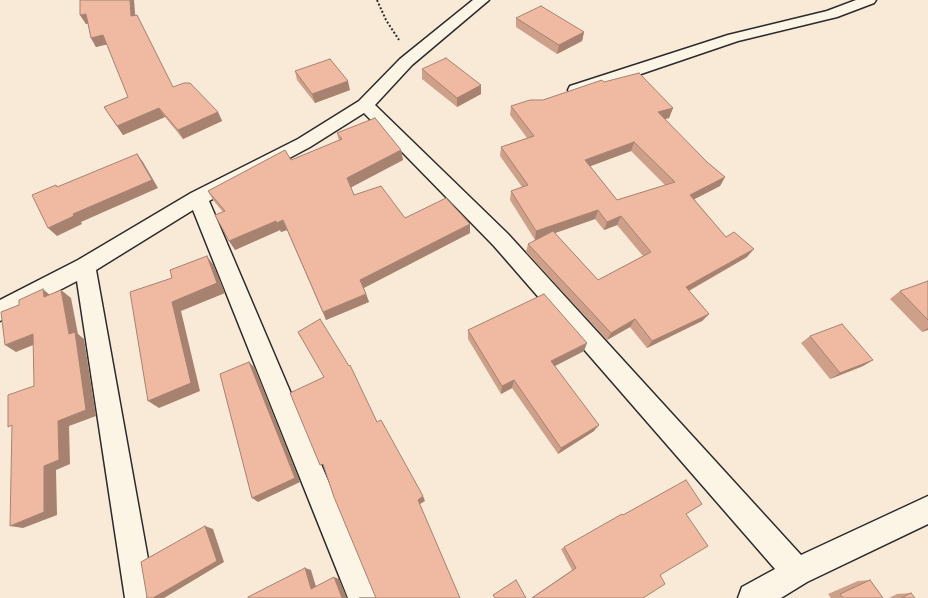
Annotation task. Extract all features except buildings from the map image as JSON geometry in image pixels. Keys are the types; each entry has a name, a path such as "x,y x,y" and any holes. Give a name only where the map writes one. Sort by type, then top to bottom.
{"street":[{"path":"0,311 85,266 198,198 304,143 365,105 406,62 482,0"},
{"path":"564,94 733,38 832,14 869,0"},
{"path":"365,105 501,240 798,572"},
{"path":"198,198 363,598"},
{"path":"85,266 140,598"},
{"path":"753,598 798,572 928,510"}],"path":[{"path":"377,0 386,20 398,38 406,62"}]}
